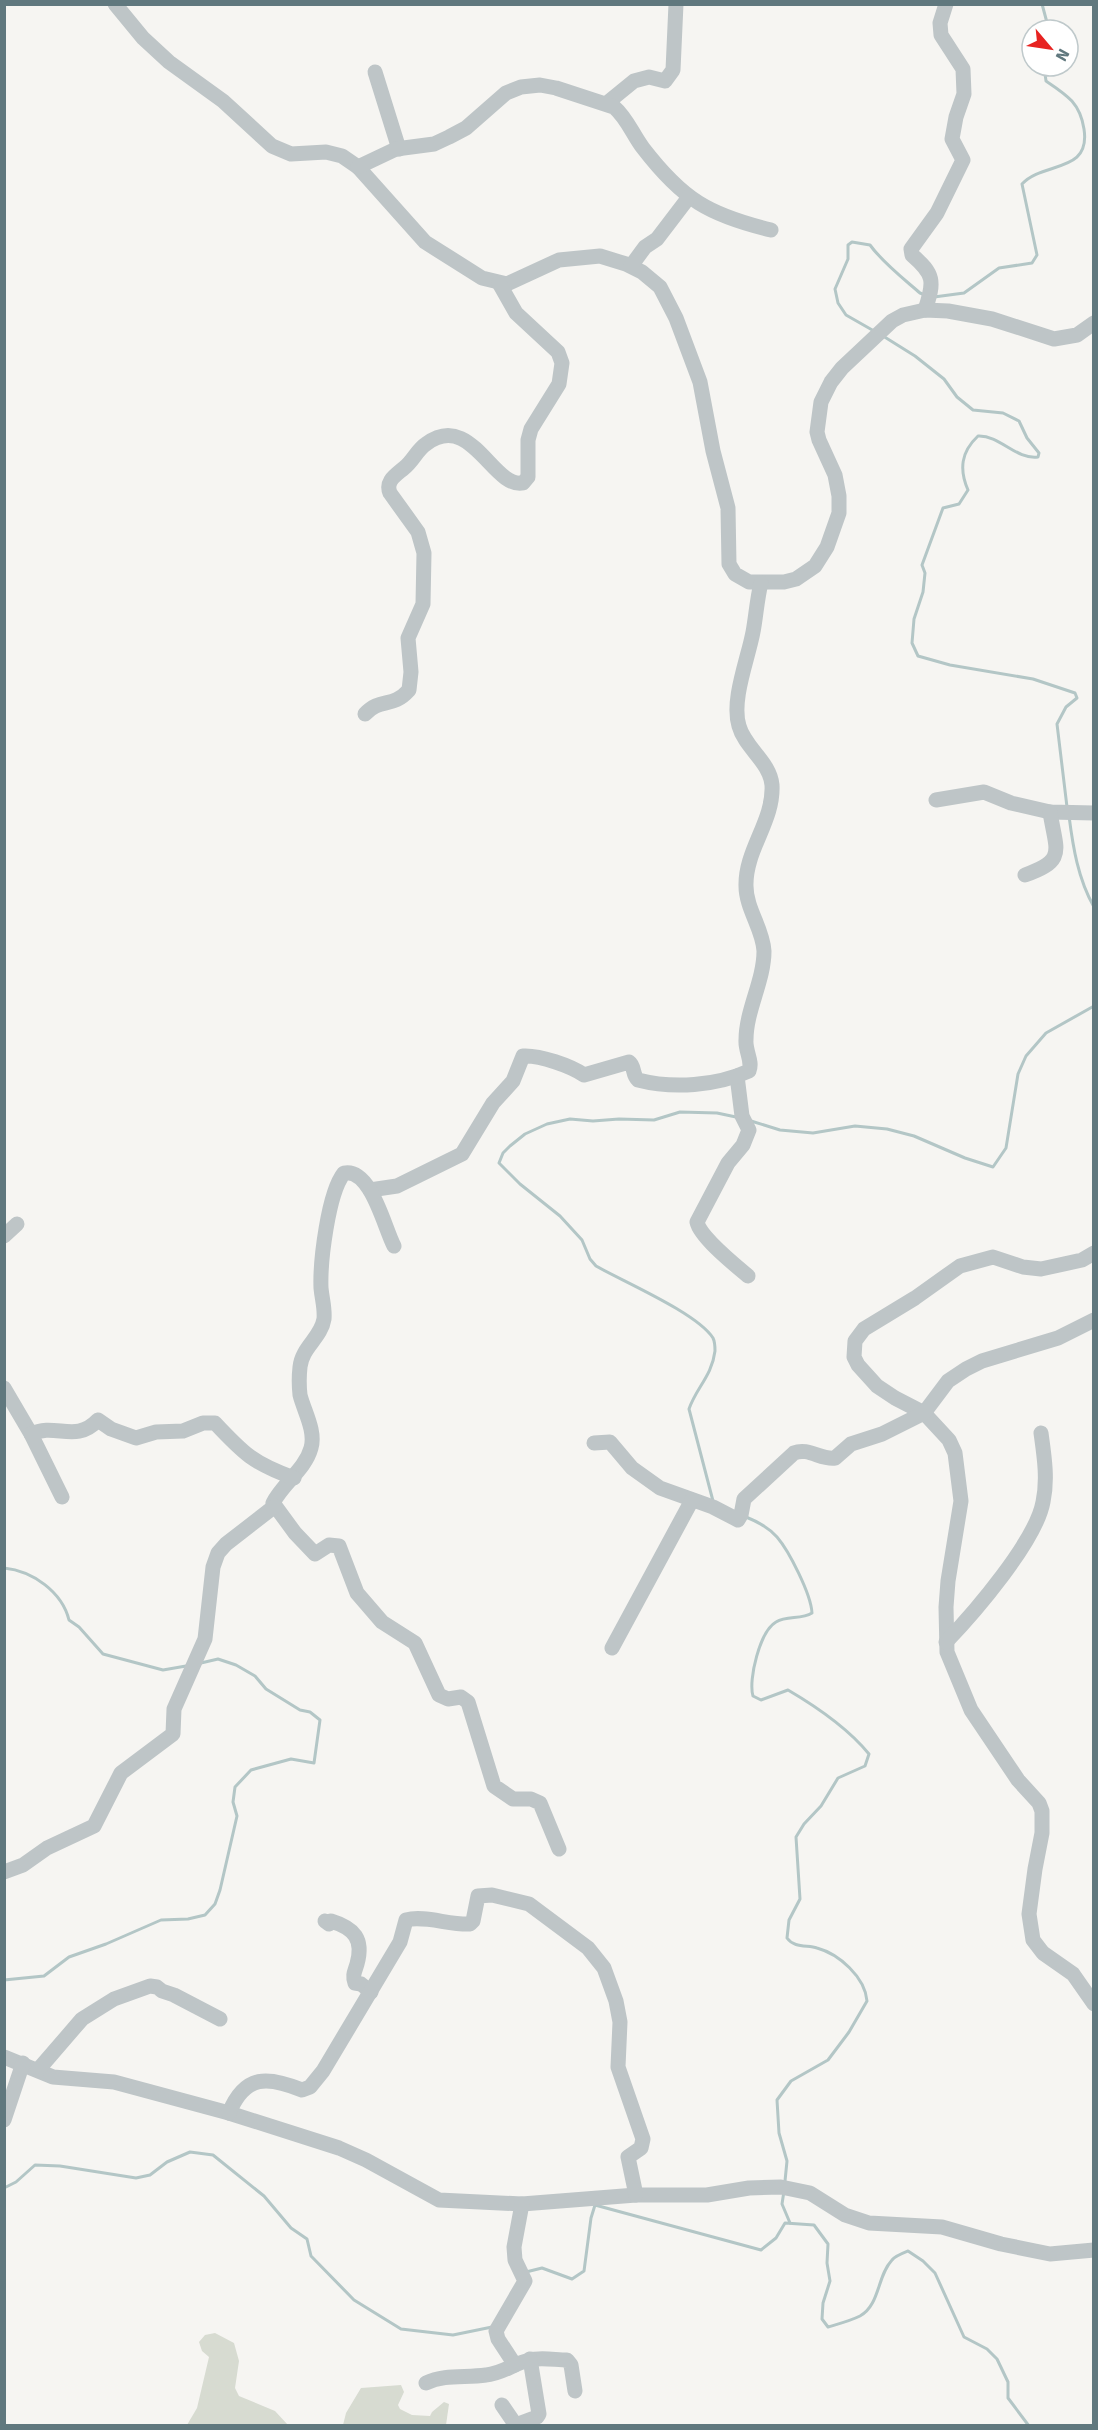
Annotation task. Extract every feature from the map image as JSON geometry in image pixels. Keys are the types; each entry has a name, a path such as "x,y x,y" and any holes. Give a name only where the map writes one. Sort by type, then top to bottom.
{"street":[{"path":"115,4 143,38 169,62 223,101 272,146 291,154 326,152 342,156 358,167 424,242 474,273 499,283 517,280 540,267 559,260 600,256 632,266 651,279 666,296 700,382 713,450 728,508 729,564 732,571 742,579 761,583 784,582 806,574 815,566 827,547 839,513 835,475 819,440 816,423 821,402 831,382 877,334 928,298"},
{"path":"607,103 634,81 649,77 661,81 669,78 673,70 676,4"},
{"path":"928,298 928,269 912,255 911,249 937,213 963,160 952,137 964,94 963,69 941,36 940,22 946,4"},
{"path":"375,72 399,148"},
{"path":"358,167 399,148 434,144 466,128 506,93 521,87 540,85 607,103 622,115 636,139 658,167 689,197 732,221 771,230"},
{"path":"632,266 645,247 657,239 689,197"},
{"path":"365,714 375,704 397,701 409,690 411,672 408,638 421,612 424,594 424,553 418,532 387,488 389,482 395,474 407,466 425,444 447,437 458,437 478,450 502,476 512,483 523,483 528,477 528,440 531,429 559,384 562,363 558,352 516,312 499,283"},
{"path":"928,298 974,315 1054,339 1077,335 1094,323"},
{"path":"370,1190 397,1186 462,1154 493,1103 513,1081 523,1056 572,1067 584,1076 627,1062 632,1065 638,1080 670,1085 702,1084 736,1076 750,1068 745,1043 747,1023 764,951 746,896 746,884 750,857 767,814 772,785 769,774 739,726 738,708 761,583"},
{"path":"936,800 984,792 1011,803 1050,812 1094,813"},
{"path":"1025,875 1049,865 1055,857 1050,812"},
{"path":"736,1076 742,1116 750,1130 743,1145 721,1175 697,1222 702,1233 729,1261 748,1276"},
{"path":"394,1246 370,1190 360,1177 349,1172 344,1173 330,1211 322,1269 324,1318 322,1328 305,1349 300,1367 300,1395 312,1444 307,1458 294,1478 273,1503 295,1533 315,1554 329,1545 339,1546 357,1593 382,1622 415,1643 439,1695 448,1699 461,1697 468,1702 494,1786 513,1799 531,1799 540,1803 559,1849"},
{"path":"4,1236 17,1224"},
{"path":"1094,1253 1082,1260 1041,1269 1023,1267 993,1257 960,1266 915,1299 864,1329 855,1341 854,1357 858,1365 878,1386 924,1413 949,1440 955,1453 959,1470 961,1501 948,1581 947,1652 971,1710 1018,1780 1039,1803 1042,1811 1042,1833 1029,1914 1033,1940 1043,1953 1073,1974 1094,2004"},
{"path":"594,1443 610,1442 632,1468 660,1488 738,1520 744,1499 794,1453 805,1451 833,1459 848,1446 882,1434 924,1413 948,1381 966,1369 982,1361 1058,1338 1094,1320"},
{"path":"4,1388 31,1434 62,1497"},
{"path":"31,1434 37,1431 52,1431 76,1434 91,1427 98,1420 111,1429 136,1438 156,1432 183,1431 203,1423 215,1423 244,1454 265,1467 294,1478"},
{"path":"946,1642 1002,1576 1035,1529 1043,1503 1045,1480 1041,1433"},
{"path":"612,1648 692,1500"},
{"path":"4,1872 22,1865 47,1848 96,1824 121,1773 173,1734 173,1714 207,1630 213,1568 218,1553 226,1544 275,1506"},
{"path":"229,2113 234,2100 244,2089 258,2081 283,2082 302,2090 310,2087 371,1992 401,1940 406,1920 420,1918 445,1923 470,1924 477,1898 481,1894 529,1904 588,1948 604,1968 616,2001 620,2022 618,2067 643,2139 641,2148 627,2157 636,2195"},
{"path":"325,1921 348,1928 358,1940 360,1952 353,1977 355,1983 361,1984 371,1992"},
{"path":"38,2070 82,2019 114,1999 150,1986 174,1995 220,2019"},
{"path":"4,2057 61,2079 114,2082 229,2113 352,2153 434,2198 522,2204 636,2195 707,2195 749,2188 781,2187 810,2193 845,2216 869,2223 942,2227 1001,2244 1050,2254 1093,2247"},
{"path":"4,2120 22,2063"},
{"path":"515,2365 498,2339 496,2331 525,2281 515,2260 514,2247 522,2204"},
{"path":"502,2405 514,2425 537,2417 539,2414 530,2359"},
{"path":"426,2383 435,2378 487,2375 509,2369 530,2359 568,2360 575,2391"}],"shaded area":[{"path":"215,2333 234,2343 239,2361 235,2388 239,2396 275,2411 288,2425 187,2425 197,2408 209,2357 202,2351 199,2342 205,2335"},
{"path":"401,2385 404,2392 398,2405 400,2409 412,2415 430,2416 444,2402 449,2404 446,2425 343,2425 346,2413 361,2388"}],"waterway":[{"path":"1042,4 1046,18"},
{"path":"934,297 964,293 999,268 1032,263 1037,255 1022,184 1031,177 1073,160 1080,153 1084,143 1084,129 1076,106 1066,95 1046,81 1046,78"},
{"path":"874,331 846,315 838,303 835,289 848,259 848,245 852,242 870,245 894,270 925,295"},
{"path":"883,336 915,356 944,379 957,397 973,410 1003,413 1019,421 1027,438 1039,453 1038,457 1022,455 986,437 978,436 972,442 963,461 963,475 968,490 959,504 943,508 922,565 925,573 923,592 914,619 912,643 918,656 950,665 1033,679 1075,693 1077,698 1066,707 1057,724 1067,807"},
{"path":"1069,816 1080,874 1094,907"},
{"path":"751,1121 780,1130 813,1133 855,1126 887,1129 914,1136 965,1158 993,1167 1006,1148 1018,1074 1026,1056 1046,1033 1094,1006"},
{"path":"713,1501 689,1409 711,1368 715,1351 713,1338 705,1328 676,1308 596,1266 590,1259 582,1240 560,1216 520,1184 499,1163 503,1153 525,1134 547,1124 570,1119 654,1120 680,1112 717,1113 736,1117"},
{"path":"746,1517 766,1528 782,1544 804,1584 812,1613 780,1620 770,1627 760,1645 754,1668 753,1696 761,1700 788,1690 831,1718 869,1754 865,1766 838,1778 821,1806 804,1824 796,1837 800,1899 789,1920 787,1938 797,1945 825,1951 842,1961 856,1975 867,2001 849,2032 828,2060 791,2081 777,2100 779,2133 787,2161 785,2181"},
{"path":"4,1568 25,1573 45,1585 60,1600 69,1620 79,1627 103,1654 163,1670 186,1666"},
{"path":"4,1980 44,1976 69,1957 161,1920 188,1919 205,1915 215,1904 220,1890 237,1816 233,1802 235,1787 251,1770 291,1759 314,1763 320,1720 310,1712 300,1710 266,1689 255,1676 236,1665 218,1659 201,1663"},
{"path":"4,2188 16,2182 35,2165 60,2166 136,2178 150,2175 167,2162 190,2152 213,2155 264,2196 291,2228 307,2239 311,2256 354,2300 401,2329 453,2335 492,2327"},
{"path":"784,2191 782,2204 790,2223"},
{"path":"526,2272 542,2268 572,2279 584,2271 591,2218 595,2205 761,2250 776,2238 785,2223 814,2225 828,2244 827,2263 830,2281 823,2303 822,2319 828,2327 856,2318 867,2311 875,2298 887,2267 895,2257 908,2251 935,2273 964,2337 987,2349 997,2359 1008,2382 1008,2398 1029,2426"}]}
